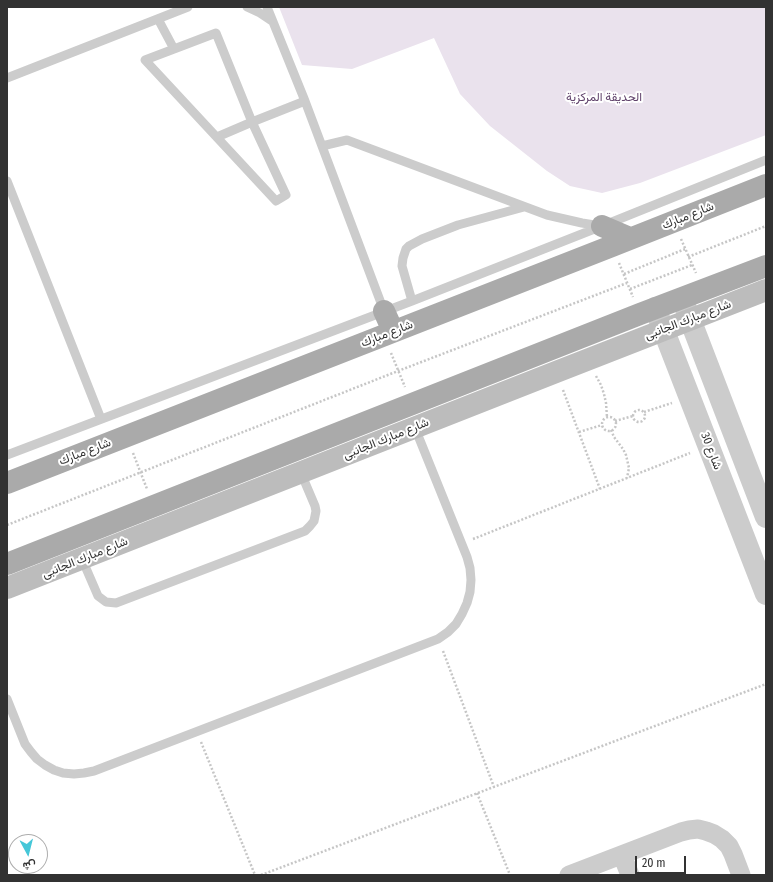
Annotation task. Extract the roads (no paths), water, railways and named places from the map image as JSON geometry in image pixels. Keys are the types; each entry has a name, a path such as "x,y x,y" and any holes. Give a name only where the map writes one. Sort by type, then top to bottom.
{"main road":[{"name":"شارع مبارك","path":"7,483 766,185"},
{"path":"602,226 621,242"},
{"path":"7,564 648,311 766,266"},
{"name":"شارع مبارك الجانبى","path":"7,588 766,290"},
{"path":"384,311 389,333"}],"street":[{"path":"682,298 766,517"},
{"name":"شارع 30","path":"648,311 664,330 766,594"},
{"path":"569,875 689,830 702,830 714,834 722,839 729,846 741,875"},
{"path":"622,855 630,875"}],"lane":[{"path":"7,78 188,7"},
{"path":"247,7 272,21"},
{"path":"267,7 305,101 384,311"},
{"path":"158,19 174,49"},
{"path":"216,33 252,122 286,195 276,201 145,60 216,33"},
{"path":"217,137 305,101"},
{"path":"322,146 347,140 547,215 602,226"},
{"path":"7,455 412,301 766,160"},
{"path":"7,181 101,419"},
{"path":"412,301 402,266 406,249 409,246 422,239 458,225 524,206"},
{"path":"7,699 26,744 37,759 54,770 63,773 84,774 438,639 448,632 459,619 467,603 470,592 470,568 468,557 415,427"},
{"path":"82,559 98,596 106,602 116,603 297,534 310,526 314,521 316,511 301,473"}],"park label":[{"name":"الحديقة المركزية","path":"604,98"}]}
